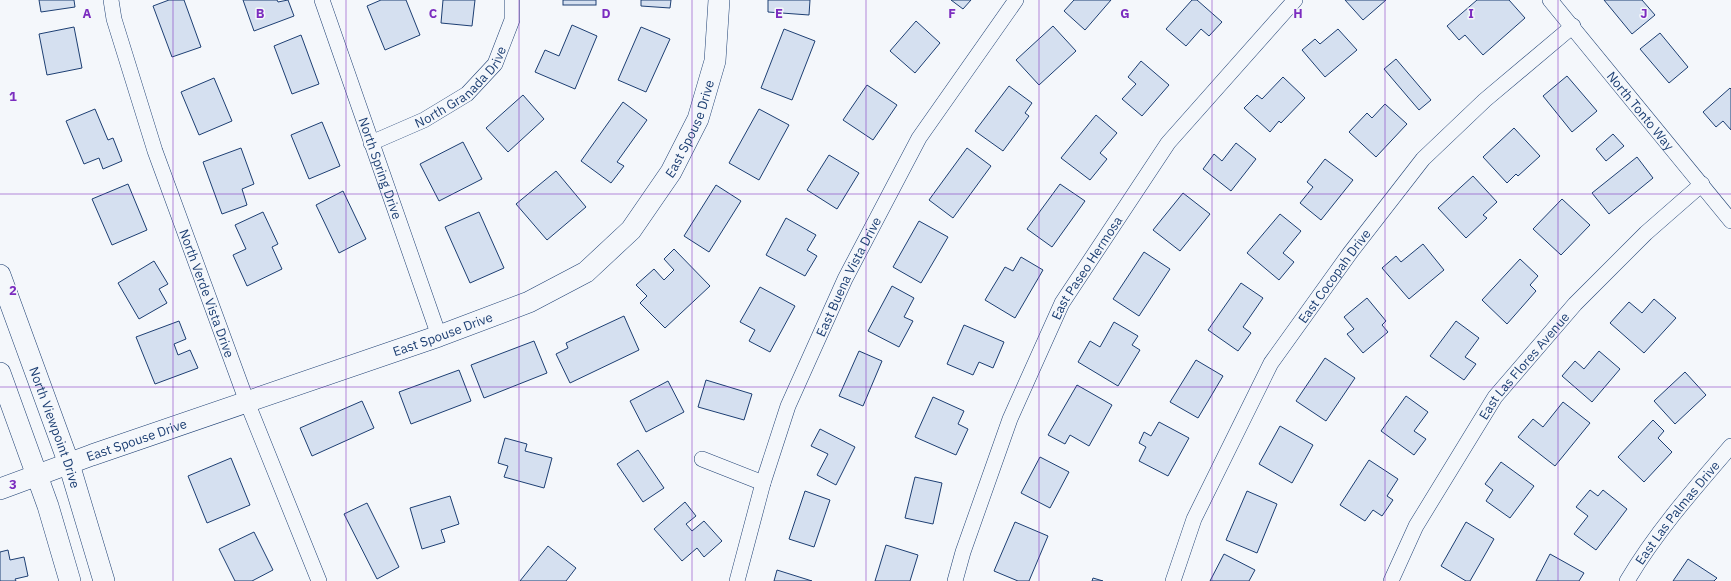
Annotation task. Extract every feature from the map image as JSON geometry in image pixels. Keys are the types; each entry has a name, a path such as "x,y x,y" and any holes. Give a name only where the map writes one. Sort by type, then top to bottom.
{"main road":[{"name":"East Spouse Drive","path":"0,489 36,475 439,336 529,302 586,272 631,230 671,172 698,119 715,61 719,0"},
{"name":"North Viewpoint Drive","path":"0,275 69,464 104,581"},
{"path":"0,373 54,527 70,581"}],"street":[{"name":"North Verde Vista Drive","path":"111,0 114,19 156,151 247,402 319,581"},
{"name":"North Spring Drive","path":"322,0 439,336"},
{"name":"North Granada Drive","path":"371,143 424,120 467,94 495,64 512,20 512,0"},
{"name":"East Buena Vista Drive","path":"737,581 763,483 788,406 845,278 919,138 1016,0"},
{"name":"East Paseo Hermosa","path":"955,581 963,552 1010,419 1062,304 1168,143 1295,0"},
{"name":"North Tonto Way","path":"1550,0 1731,221"},
{"name":"East Cocopah Drive","path":"1173,581 1194,519 1271,363 1345,260 1423,159 1485,100 1572,26"},
{"name":"East Las Flores Avenue","path":"1391,581 1416,526 1495,396 1575,304 1646,233 1702,184"},
{"name":"East Las Palmas Drive","path":"1627,581 1637,563 1686,498 1731,446"},
{"path":"702,459 763,483"}],"building":[{"path":"39,0 74,0 75,7 41,12"},
{"path":"169,0 184,0 201,47 172,57 153,6"},
{"path":"243,0 277,0 278,2 288,0 294,16 254,31"},
{"path":"381,0 406,0 420,35 385,50 367,6"},
{"path":"443,0 475,0 472,26 441,23"},
{"path":"563,0 596,0 596,5 563,5"},
{"path":"641,0 671,0 670,8 641,6"},
{"path":"768,0 810,0 809,15 768,12"},
{"path":"951,0 971,0 963,9"},
{"path":"1074,0 1111,0 1085,30 1064,11"},
{"path":"1192,0 1197,0 1222,22 1209,36 1201,29 1186,46 1166,29"},
{"path":"1345,0 1386,0 1363,20"},
{"path":"1477,0 1509,0 1525,18 1483,55 1465,35 1459,40 1447,26"},
{"path":"1604,0 1642,0 1655,15 1632,34"},
{"path":"916,21 940,43 915,73 890,51"},
{"path":"572,25 597,36 575,89 535,72 545,50 559,56"},
{"path":"1053,26 1076,51 1039,85 1016,60"},
{"path":"74,27 82,68 47,75 39,34"},
{"path":"641,27 670,39 646,92 618,80"},
{"path":"784,29 815,41 792,100 761,88"},
{"path":"1338,29 1357,50 1325,77 1302,50 1315,39 1320,44"},
{"path":"1660,33 1688,67 1669,83 1640,49"},
{"path":"301,35 319,84 292,94 274,46"},
{"path":"1396,59 1431,100 1419,110 1384,69"},
{"path":"1141,61 1169,85 1142,116 1122,99 1136,84 1128,77"},
{"path":"1567,76 1597,111 1572,132 1543,96"},
{"path":"1283,77 1305,98 1281,123 1279,121 1270,132 1244,108 1257,95 1262,99"},
{"path":"214,78 232,121 199,135 181,92"},
{"path":"867,85 897,105 873,140 843,120"},
{"path":"1009,86 1032,103 1025,113 1029,116 1003,151 975,131"},
{"path":"1730,88 1731,130 1723,121 1716,127 1703,112"},
{"path":"523,95 544,119 508,152 486,128"},
{"path":"623,102 647,120 617,162 624,166 611,183 581,161"},
{"path":"1385,104 1407,124 1376,157 1349,132 1367,113 1372,118"},
{"path":"95,109 108,140 113,138 122,161 103,169 99,158 84,164 66,121"},
{"path":"759,109 789,125 759,180 729,163"},
{"path":"1096,115 1117,133 1100,153 1107,159 1090,180 1061,158"},
{"path":"322,122 340,166 309,179 291,135"},
{"path":"1514,128 1540,156 1518,176 1516,174 1507,183 1483,157"},
{"path":"1613,134 1624,146 1606,161 1596,149"},
{"path":"463,142 482,179 439,201 420,164"},
{"path":"1236,143 1256,159 1231,191 1203,169 1214,154 1222,161"},
{"path":"241,148 254,184 242,189 247,205 222,214 203,162"},
{"path":"967,148 991,166 953,218 929,200"},
{"path":"829,155 859,173 837,209 807,190"},
{"path":"1637,157 1653,178 1609,214 1592,193"},
{"path":"1325,159 1353,180 1321,220 1300,203 1313,187 1307,182"},
{"path":"556,171 586,207 547,240 516,204"},
{"path":"1473,176 1497,202 1483,215 1487,218 1466,238 1438,208"},
{"path":"128,184 147,230 112,245 92,199"},
{"path":"1060,184 1085,201 1052,247 1027,229"},
{"path":"716,185 741,201 709,252 684,236"},
{"path":"343,191 366,239 339,253 316,205"},
{"path":"1183,193 1210,214 1180,251 1153,230"},
{"path":"1562,199 1590,225 1561,255 1533,229"},
{"path":"263,212 278,244 272,247 282,269 247,286 233,255 246,249 235,225"},
{"path":"479,212 504,268 470,283 445,227"},
{"path":"1280,214 1301,231 1283,253 1294,262 1279,280 1247,253"},
{"path":"786,218 816,235 807,250 817,256 805,276 766,255"},
{"path":"919,221 948,237 921,283 893,267"},
{"path":"1423,244 1444,270 1409,299 1382,268 1396,256 1401,262"},
{"path":"674,249 710,286 665,328 640,303 647,296 636,285 654,269 664,280 674,270 664,259"},
{"path":"1144,252 1170,269 1139,316 1113,299"},
{"path":"1021,257 1043,270 1015,318 985,300 1005,267 1013,271"},
{"path":"1520,259 1538,276 1530,285 1536,291 1507,324 1482,300"},
{"path":"154,261 168,284 159,289 167,303 139,319 118,283"},
{"path":"1241,283 1263,298 1243,327 1251,333 1238,351 1208,330"},
{"path":"892,286 914,298 904,317 913,321 899,347 868,331"},
{"path":"760,287 795,306 770,352 749,341 755,330 740,322"},
{"path":"1367,298 1386,321 1382,325 1388,332 1363,353 1347,334 1354,329 1344,317"},
{"path":"1654,299 1676,318 1644,353 1610,323 1629,302 1642,313"},
{"path":"624,316 639,350 570,383 556,354 568,348 566,343"},
{"path":"179,321 186,339 174,344 178,355 190,350 198,368 155,384 136,337"},
{"path":"1456,321 1479,338 1465,357 1476,364 1464,380 1430,356"},
{"path":"1114,322 1138,336 1132,345 1140,350 1118,386 1078,362 1090,341 1100,347"},
{"path":"964,325 1004,342 993,368 979,362 973,375 947,364"},
{"path":"534,341 547,373 484,398 471,365"},
{"path":"859,351 882,361 863,406 839,396"},
{"path":"1599,351 1620,369 1592,402 1562,376 1575,361 1584,369"},
{"path":"1325,358 1355,378 1326,421 1296,401"},
{"path":"1196,360 1223,376 1198,418 1170,402"},
{"path":"459,370 471,401 411,424 399,392"},
{"path":"1685,372 1706,395 1675,424 1654,401"},
{"path":"706,380 752,394 744,420 698,407"},
{"path":"668,381 684,412 646,432 630,401"},
{"path":"1077,385 1112,405 1089,446 1070,435 1065,444 1048,435"},
{"path":"1406,396 1428,412 1414,431 1426,439 1414,455 1381,431"},
{"path":"933,397 964,411 958,424 968,429 956,455 915,437"},
{"path":"362,401 374,428 312,456 300,428"},
{"path":"1563,402 1590,423 1555,466 1518,437 1533,419 1543,427"},
{"path":"1653,420 1664,431 1658,438 1672,452 1644,482 1618,457"},
{"path":"1159,422 1189,438 1168,476 1139,461 1146,447 1139,443 1144,432 1151,436"},
{"path":"1280,426 1313,445 1292,483 1259,464"},
{"path":"820,429 855,447 836,485 817,475 828,454 811,446"},
{"path":"505,438 527,444 525,451 552,458 544,488 504,477 508,466 498,463"},
{"path":"638,450 664,488 643,502 617,464"},
{"path":"1040,457 1069,472 1050,508 1021,493"},
{"path":"231,458 250,505 207,523 188,476"},
{"path":"1369,460 1398,479 1387,496 1393,500 1382,516 1373,510 1365,521 1340,505"},
{"path":"1501,462 1534,486 1510,518 1486,501 1493,490 1485,484"},
{"path":"915,477 942,483 933,524 905,518"},
{"path":"1590,490 1598,496 1603,490 1627,509 1596,550 1574,534 1588,516 1576,507"},
{"path":"805,491 830,500 814,547 789,539"},
{"path":"1247,491 1277,504 1257,553 1226,540"},
{"path":"450,496 459,524 441,530 445,542 422,549 410,508"},
{"path":"685,502 696,516 686,524 692,531 704,521 722,541 704,557 697,548 682,561 654,529"},
{"path":"367,503 399,567 377,579 344,514"},
{"path":"1015,522 1048,536 1029,581 1018,581 994,571"},
{"path":"1466,522 1494,539 1470,581 1466,581 1441,566"},
{"path":"254,532 273,570 252,581 235,581 219,549"},
{"path":"886,545 918,555 910,581 875,581"},
{"path":"548,546 576,568 566,581 520,581"},
{"path":"8,550 10,560 24,557 28,576 15,579 16,581 0,581 0,552"},
{"path":"1224,554 1255,570 1249,581 1210,581"},
{"path":"1550,554 1584,573 1579,581 1536,581"},
{"path":"1688,559 1717,578 1714,581 1673,581"},
{"path":"777,570 812,581 774,581"},
{"path":"1093,578 1103,581 1092,581"}]}
